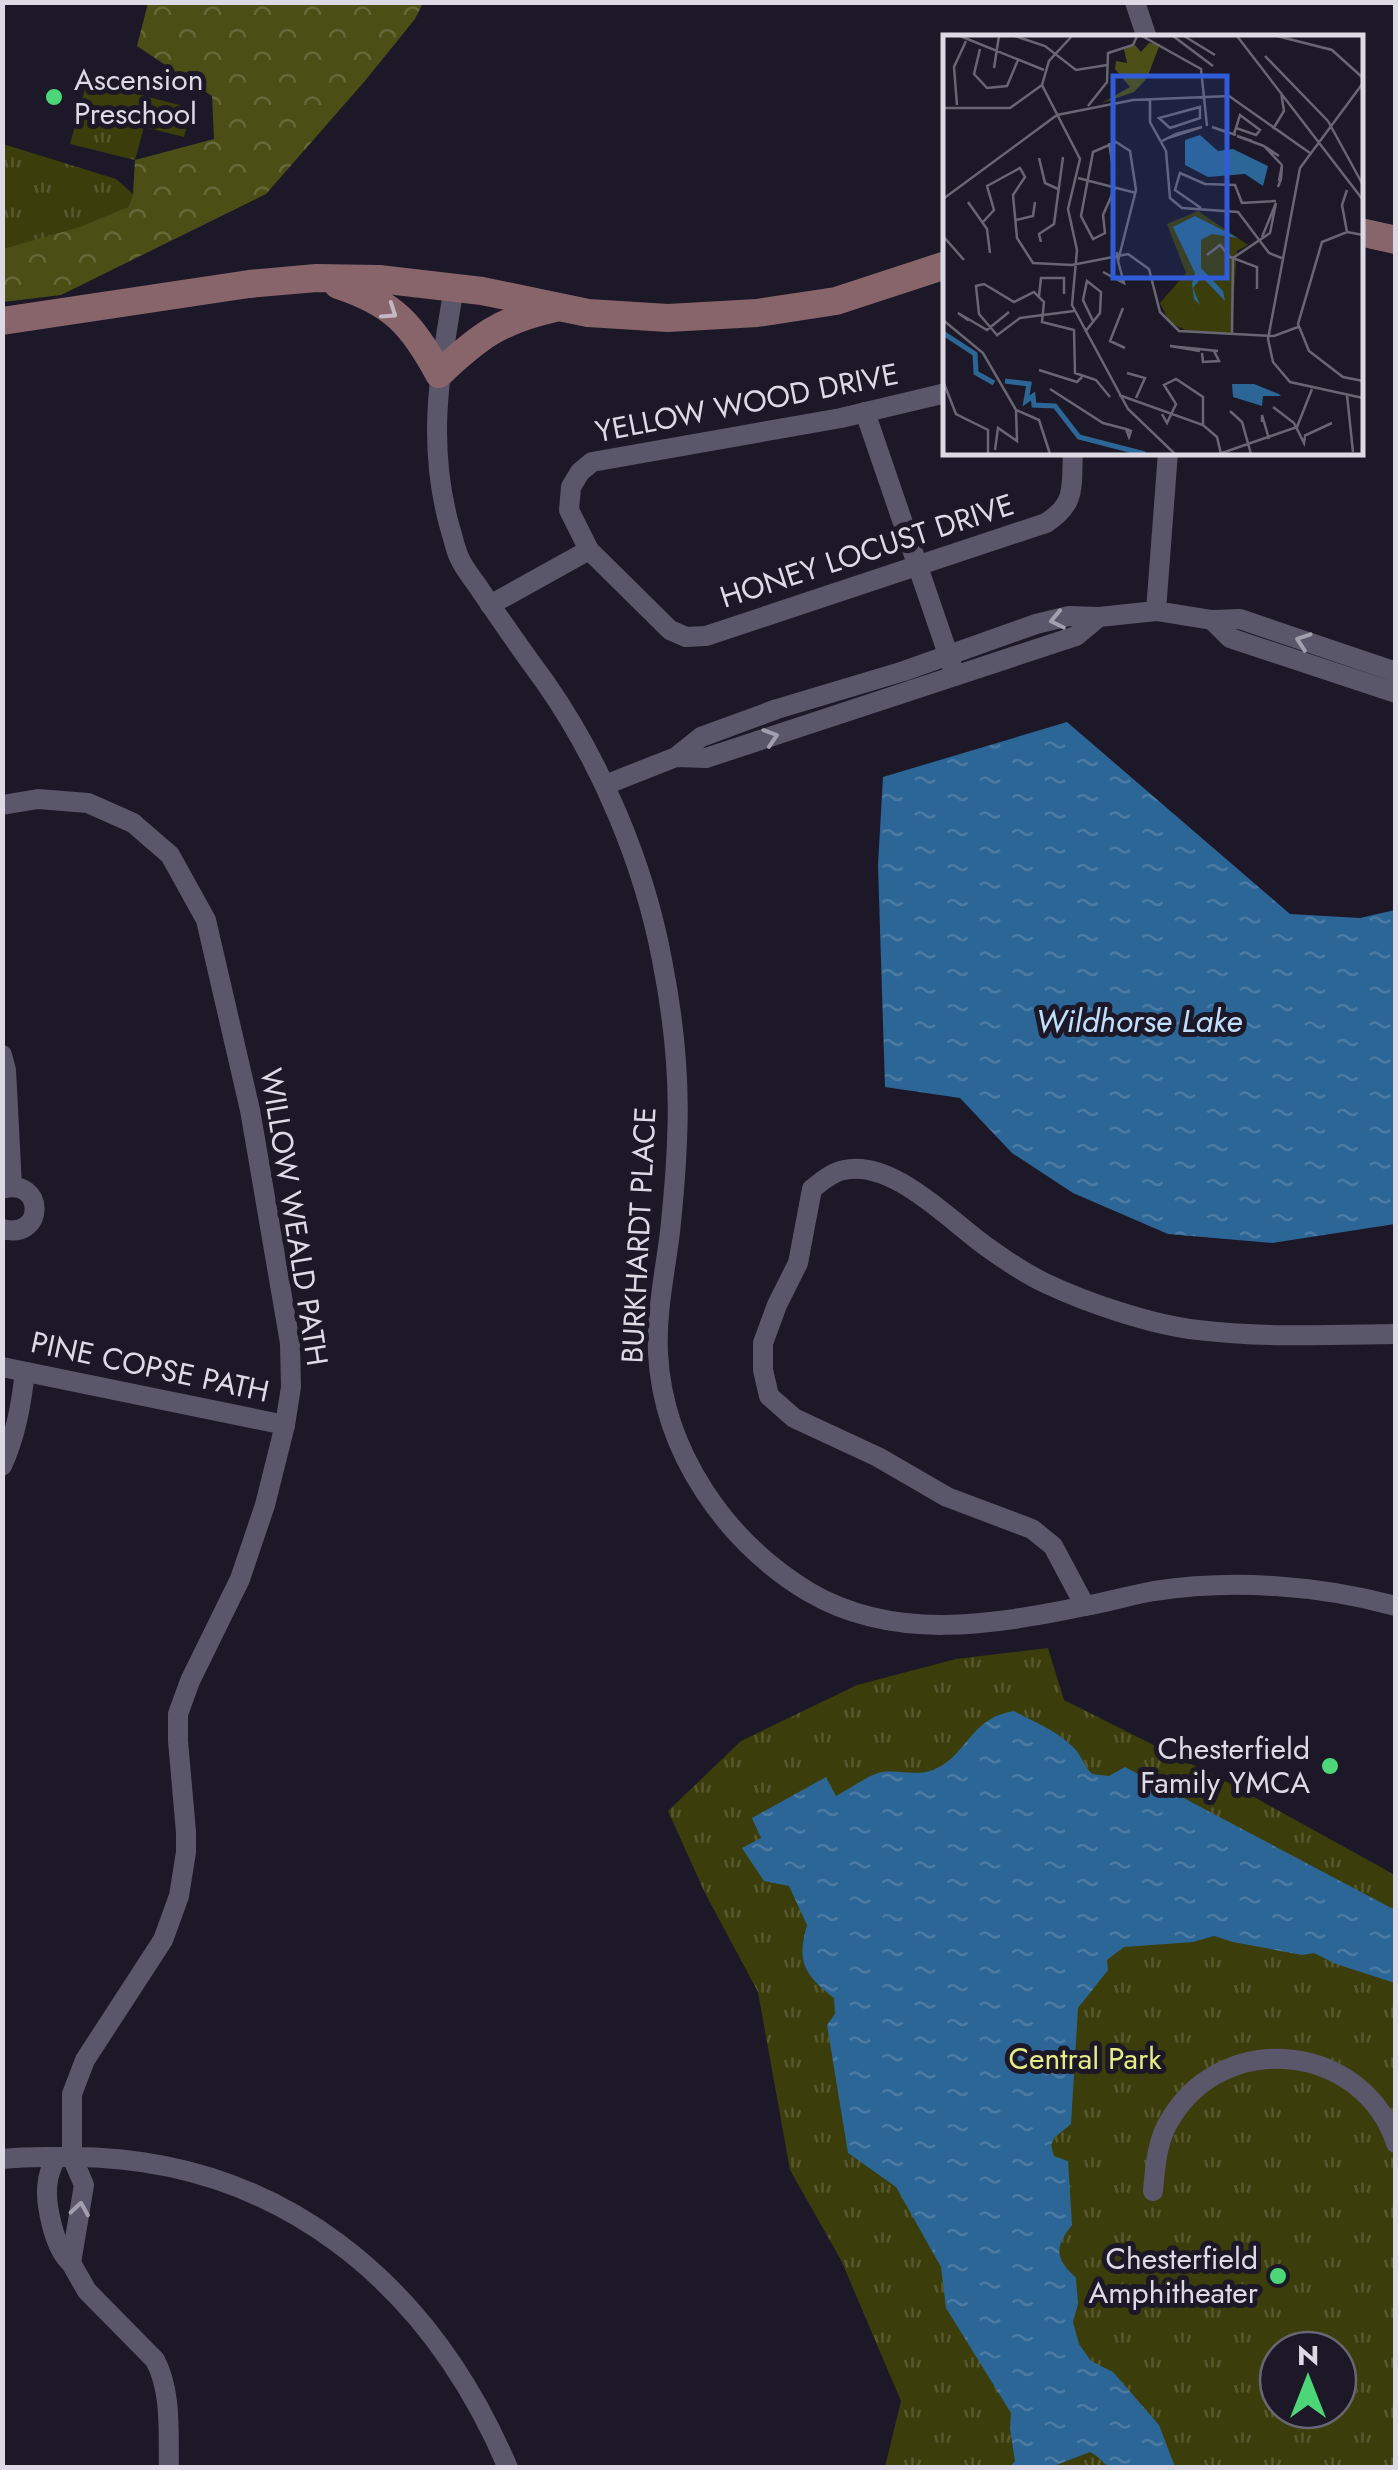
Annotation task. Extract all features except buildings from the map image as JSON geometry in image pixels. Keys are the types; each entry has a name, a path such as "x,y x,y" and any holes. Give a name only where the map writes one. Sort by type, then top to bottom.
{"main road":[{"path":"1363,214 1396,220"},
{"path":"1363,233 1396,240"},
{"path":"2,321 249,284 316,278 378,279 454,287 588,313 668,318 757,313 836,301 943,266"},
{"path":"316,278 354,290 399,315 439,374 471,344 498,326 525,314 561,307"}],"street":[{"path":"1135,2 1146,35"},
{"name":"BURKHARDT PLACE","path":"454,287 439,374 436,436 442,498 458,557 548,686 605,786 653,912 670,996 677,1072 677,1142 660,1297 658,1354 673,1430 703,1493 750,1548 808,1591 852,1614 921,1626 992,1624 1155,1591 1225,1585 1300,1587 1396,1606"},
{"name":"YELLOW WOOD DRIVE","path":"589,550 569,510 572,487 580,472 592,462 865,412 943,394"},
{"path":"865,412 952,666"},
{"name":"HONEY LOCUST DRIVE","path":"589,550 670,630 686,637 706,636 1046,523 1064,511 1070,494 1072,455"},
{"path":"1156,611 1168,455"},
{"path":"490,605 589,550"},
{"path":"605,786 676,758 700,738 716,732 777,710 952,666 1036,624 1069,616 1156,611 1212,620 1240,619 1396,672"},
{"path":"1212,620 1230,638 1396,693"},
{"name":"WILLOW WEALD PATH","path":"2,804 38,798 88,803 133,823 170,855 206,920 250,1110 290,1343 291,1387 265,1505 240,1579 178,1714 186,1832 179,1896 164,1940 85,2060 72,2094 64,2157"},
{"path":"2,1055 6,1070 7,1188 26,1191 32,1196 36,1211 23,1229 2,1229"},
{"path":"1085,1606 1053,1546 1032,1530 947,1497 878,1457 794,1418 769,1396 763,1370 764,1343 798,1263 812,1189 842,1170 880,1172 916,1192 989,1249 1044,1283 1134,1316 1196,1330 1292,1335 1396,1334"},
{"name":"PINE COPSE PATH","path":"2,1367 284,1425"},
{"path":"2,1466 19,1418 25,1372"},
{"path":"1154,2191 1156,2158 1168,2121 1187,2096 1238,2062 1274,2058 1310,2062 1344,2077 1389,2122 1396,2143"},
{"path":"2,2159 27,2156 140,2160 188,2170 290,2211 340,2243 398,2294 449,2356 508,2468"},
{"path":"64,2157 48,2181 57,2243 87,2291 156,2360 166,2392 169,2468"},
{"path":"64,2157 84,2185 71,2263"}],"green space":[{"path":"148,3 423,3 415,19 364,82 266,194 61,295 3,302 3,247 128,207 133,194 135,160 214,139 212,96 137,46"},
{"path":"87,81 191,108 184,137 144,127 135,160 70,144"},
{"path":"3,144 116,179 133,194 128,207 80,227 3,249"},
{"name":"Central Park","path":"1048,1648 1064,1700 1225,1781 1395,1875 1395,2467 885,2467 901,2401 841,2260 790,2170 758,1992 705,1893 668,1811 741,1741 857,1685 956,1659"}],"water":[{"name":"Wildhorse Lake","path":"1067,722 1290,914 1360,918 1395,910 1395,1224 1272,1243 1168,1234 1073,1193 1012,1153 960,1098 885,1087 878,865 883,777"},
{"path":"1014,1711 1067,1741 1092,1774 1109,1776 1125,1767 1395,1910 1395,1983 1314,1953 1302,1955 1214,1936 1193,1942 1124,1947 1107,1960 1108,1970 1078,2008 1071,2124 1051,2145 1054,2156 1068,2161 1072,2225 1059,2253 1076,2278 1078,2304 1073,2322 1079,2344 1091,2361 1113,2372 1159,2425 1175,2467 1110,2467 1090,2452 1051,2467 1010,2467 1015,2461 1011,2413 946,2308 941,2267 896,2187 848,2153 827,2025 835,2014 834,1998 810,1975 803,1959 807,1925 789,1886 764,1881 742,1848 761,1838 752,1818 826,1777 836,1796 878,1773 933,1770 954,1756 987,1721"}],"place":[{"name":"Ascension Preschool","path":"54,97"},
{"name":"Chesterfield Family YMCA","path":"1330,1766"},
{"name":"Chesterfield Amphitheater","path":"1278,2276"}]}
